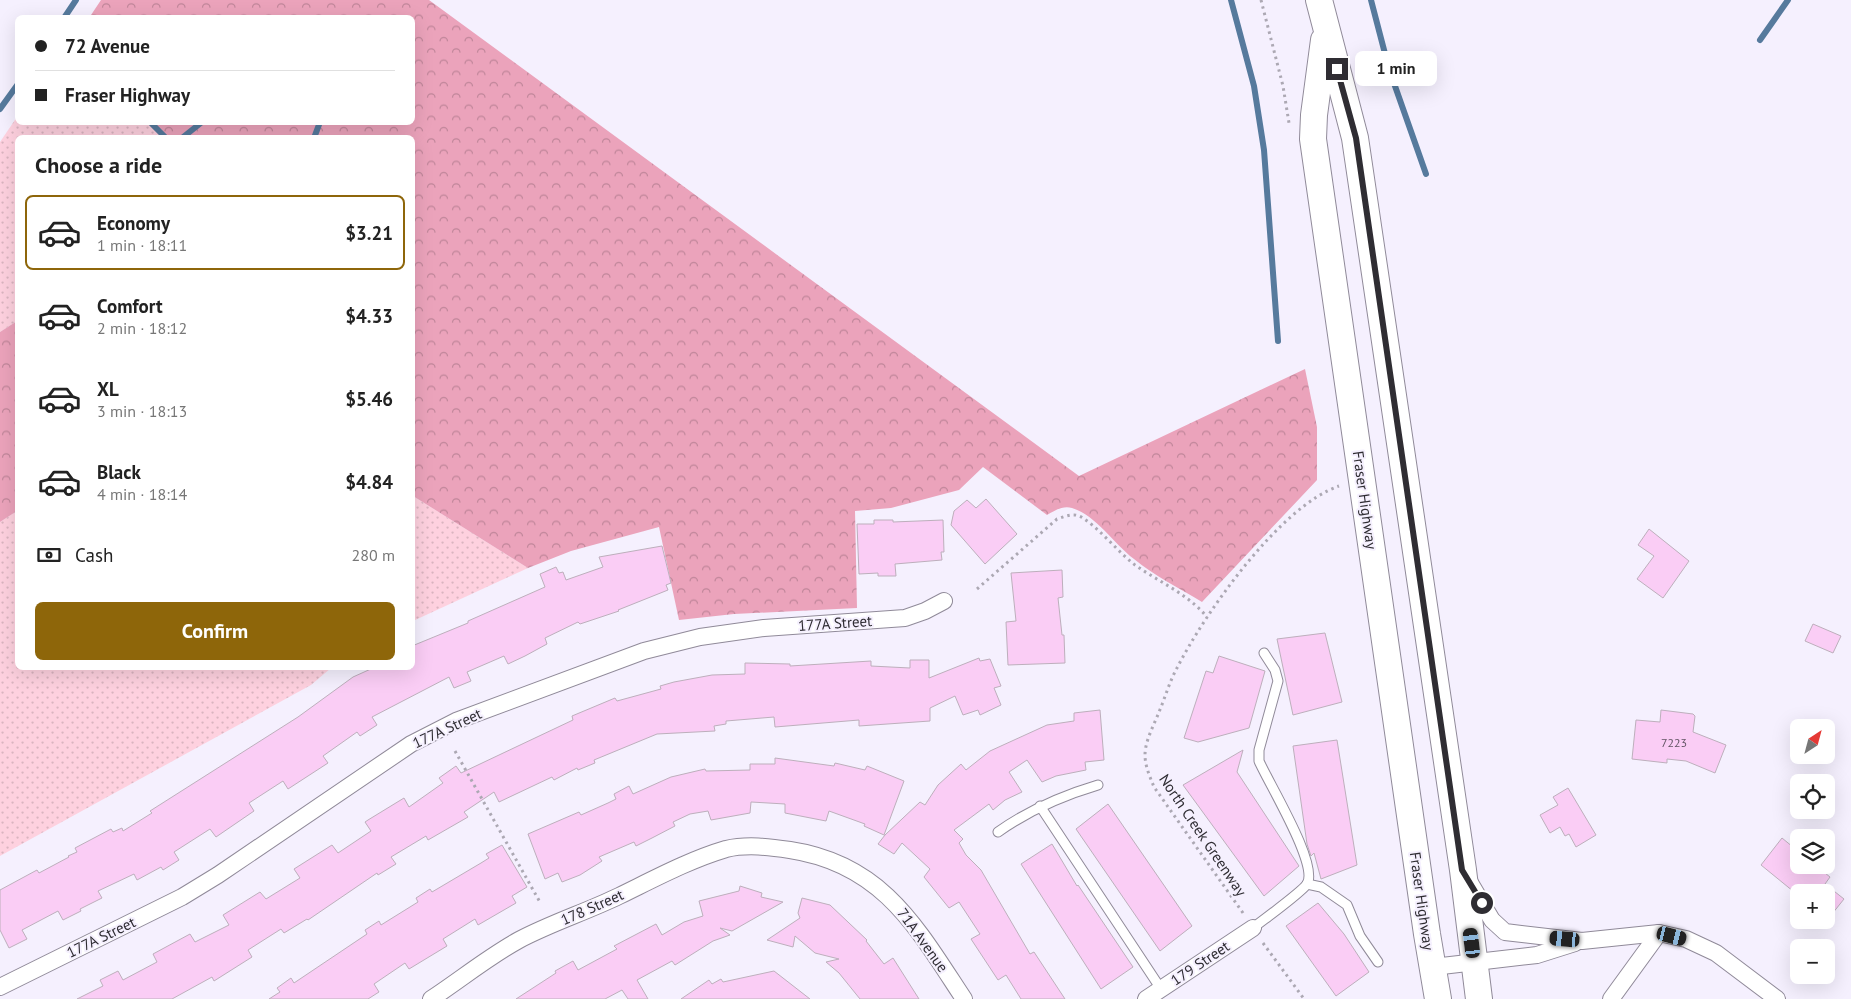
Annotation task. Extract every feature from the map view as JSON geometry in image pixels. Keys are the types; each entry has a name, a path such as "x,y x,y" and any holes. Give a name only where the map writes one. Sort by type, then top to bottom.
{"main road":[{"name":"Fraser Highway","path":"1319,0 1324,39 1314,115 1313,139 1438,999"},
{"name":"Fraser Highway","path":"1319,0 1356,138 1479,999"}],"street":[{"name":"177A Street","path":"0,987 182,897 218,875 411,744 456,721 644,651 700,638 764,628 905,618 925,611 944,601"},
{"name":"178 Street","path":"431,999 517,941 537,931 608,901 694,860 728,849 766,846"},
{"name":"71A Avenue","path":"766,846 809,853 839,863 891,897 918,929 964,999"},
{"path":"1462,870 1492,920 1505,932 1582,941"},
{"name":"179 Street","path":"1146,999 1252,927"},
{"path":"1432,967 1537,955 1582,941 1659,933 1686,939 1716,953 1776,999"},
{"path":"1611,999 1659,933"}],"lane":[{"path":"1252,927 1307,884 1310,872 1306,854 1259,761 1259,750 1278,681 1275,670 1264,653"},
{"path":"998,832 1020,816 1061,796 1098,785"},
{"path":"1040,806 1161,989"},
{"path":"1307,884 1322,887 1348,906 1360,936 1378,962"}],"path":[{"name":"North Creek Greenway","path":"1304,999 1154,788 1148,774 1145,755 1149,738 1176,670 1207,617 1234,579 1289,517 1315,498 1346,483"},
{"path":"977,588 1057,518 1071,514 1082,518 1134,564 1165,586 1187,597 1207,617"},
{"path":"455,750 540,904"}],"shaded area":[{"path":"15,120 15,125 155,125 163,130 163,135 15,135 15,322 0,332 0,142"},
{"path":"415,497 528,568 415,620"},
{"path":"15,512 15,670 329,670 311,685 0,856 0,522"}],"green space":[{"path":"101,0 429,0 1079,476 1305,369 1317,427 1317,480 1202,602 1142,565 1126,553 1097,523 1081,512 1065,507 1047,515 983,467 959,490 891,508 855,511 857,608 734,614 679,620 659,527 571,551 528,568 415,497 415,135 163,135 162,130 155,125 415,125 415,15 91,15"},
{"path":"15,322 15,512 0,522 0,332"}],"building":[{"path":"986,499 1017,534 985,564 951,525 954,511 967,500 976,508"},
{"path":"874,520 893,520 893,522 943,520 944,552 941,552 942,560 895,564 896,576 878,576 878,573 859,574 857,524 874,524"},
{"path":"1649,529 1689,561 1663,598 1637,579 1654,556 1638,545"},
{"path":"662,546 671,583 666,585 668,590 619,611 580,624 578,622 545,638 547,644 508,664 504,656 467,672 471,681 454,688 449,677 372,717 377,725 360,736 357,732 323,756 328,763 288,789 283,781 249,803 254,811 216,837 210,829 174,852 179,860 163,870 161,867 137,880 134,874 98,891 102,898 63,920 58,911 22,930 27,939 9,948 0,930 0,890 37,870 39,873 69,857 77,852 75,848 111,829 113,832 122,828 123,831 152,813 150,811 298,717 353,677 369,670 415,670 415,645 468,623 468,621 545,587 540,574 556,567 559,573 563,572 566,580 603,567 599,557"},
{"path":"1062,570 1063,597 1058,598 1062,635 1064,635 1065,663 1008,665 1006,622 1016,621 1011,573"},
{"path":"1813,624 1841,636 1833,653 1805,641"},
{"path":"1325,633 1342,702 1293,715 1277,639"},
{"path":"1219,656 1265,671 1249,728 1198,742 1184,738 1206,671 1213,673"},
{"path":"979,658 980,661 990,659 1001,686 994,688 1001,705 980,715 978,710 963,715 955,696 930,708 930,721 859,726 859,720 775,727 774,717 726,721 726,724 714,726 715,731 657,734 594,760 595,763 578,770 577,768 554,780 552,777 499,802 494,792 464,812 468,817 428,840 426,836 391,857 396,864 378,875 377,873 308,920 284,933 281,929 248,950 252,957 214,981 212,977 172,999 77,999 103,986 100,980 118,971 123,980 157,962 153,954 190,934 195,942 229,925 223,915 260,892 266,899 300,878 294,869 332,845 338,853 371,831 365,822 404,798 409,807 443,783 439,778 456,766 461,773 573,720 572,716 615,698 617,701 661,689 660,686 674,682 712,675 745,674 745,663 790,664 790,666 871,661 871,666 910,668 910,660 929,660 929,678"},
{"path":"1100,710 1104,760 1085,762 1086,770 1056,776 1042,782 1027,760 1009,772 1022,792 1005,800 993,810 989,804 954,830 963,839 959,843 966,855 981,870 1030,954 1034,952 1065,999 1021,999 1006,975 998,980 971,939 980,934 959,902 949,908 924,877 930,869 902,843 894,854 878,844 920,802 925,805 938,785 961,764 966,770 990,751 1047,725 1074,721 1074,713"},
{"path":"1661,710 1693,714 1695,716 1693,732 1726,745 1715,773 1686,761 1667,759 1667,763 1632,759 1636,720 1660,722"},
{"path":"1337,740 1357,865 1321,879 1314,853 1311,856 1307,844 1293,746"},
{"path":"1243,750 1237,772 1299,866 1264,896 1183,785"},
{"path":"775,758 834,766 835,763 865,770 867,766 904,781 884,835 864,826 865,824 829,811 826,821 785,813 785,804 751,802 750,813 711,820 708,811 690,814 673,822 675,826 636,846 634,842 599,857 602,861 580,875 562,882 558,873 545,879 528,834 579,812 581,815 608,803 616,799 614,794 629,786 633,794 671,777 705,769 706,771 750,770 750,764 775,764"},
{"path":"1568,788 1596,835 1576,847 1569,834 1565,836 1560,827 1550,833 1540,815 1558,805 1553,797"},
{"path":"1108,804 1192,926 1160,951 1076,829"},
{"path":"1782,838 1790,845 1790,874 1826,874 1830,877 1825,884 1790,884 1790,889 1761,865"},
{"path":"1052,844 1077,886 1133,967 1101,989 1021,864"},
{"path":"502,845 527,887 512,896 516,903 478,925 475,919 443,939 447,946 409,969 405,963 374,984 379,992 368,999 269,999 280,992 277,988 291,978 294,983 367,934 365,930 379,921 381,925 418,902 416,898 430,889 432,892 481,863 489,858 486,854"},
{"path":"740,886 762,893 761,897 783,902 732,931 720,928 730,935 713,941 675,965 672,961 637,980 648,999 628,999 622,990 605,999 516,999 556,973 555,971 573,961 578,970 617,949 614,946 656,924 662,935 684,922 703,916 699,901 739,891"},
{"path":"1835,892 1844,899 1835,910"},
{"path":"802,898 830,905 867,940 884,964 893,958 919,999 860,999 839,973 826,962 839,959 815,953 795,936 793,947 767,940 800,918 798,913"},
{"path":"1318,903 1344,934 1369,972 1336,996 1286,926"},
{"path":"774,971 810,999 681,999 709,980 712,984 721,979 723,982"}],"waterway":[{"path":"66,15 76,0"},
{"path":"1231,0 1254,86 1264,150 1278,341"},
{"path":"1371,0 1389,69 1426,174"},
{"path":"1760,40 1788,0"},
{"path":"0,109 15,88"},
{"path":"153,125 163,135"},
{"path":"186,135 198,125"},
{"path":"315,135 319,125"}],"route":[{"path":"1337,69 1356,138 1400,456 1462,870 1482,903"}]}
